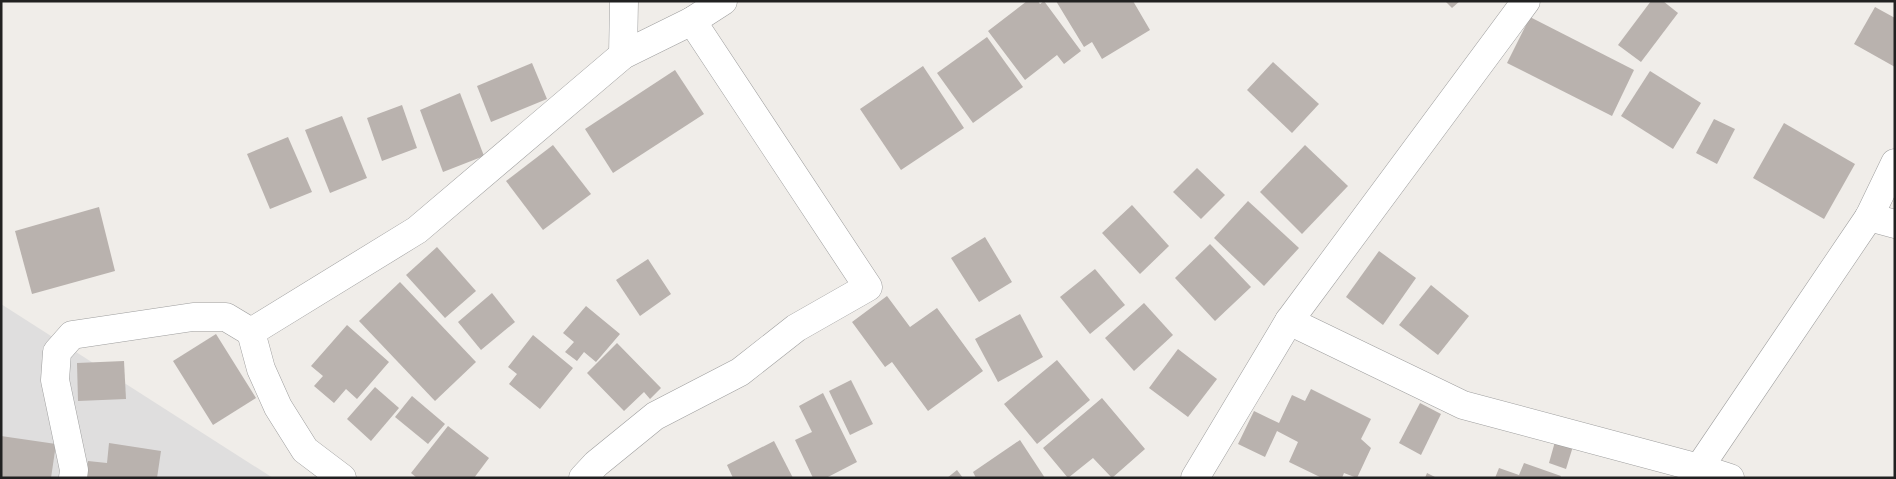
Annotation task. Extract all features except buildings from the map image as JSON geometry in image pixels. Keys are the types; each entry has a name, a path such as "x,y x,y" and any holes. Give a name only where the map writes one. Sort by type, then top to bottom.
{"street":[{"path":"623,55 624,1"},
{"path":"251,332 417,230 623,55 692,22 723,1"},
{"path":"1195,478 1289,321 1526,1"},
{"path":"582,478 596,464 655,416 740,372 796,328 868,287 692,22"},
{"path":"1699,468 1869,217 1895,163"},
{"path":"1869,217 1895,224"},
{"path":"73,478 74,470 55,380 57,352 72,335 193,317 226,317 251,332 261,369 275,399 305,450 342,478"},
{"path":"1289,321 1463,405 1730,478"}],"shaded area":[{"path":"1,304 273,478 1,478"}]}
